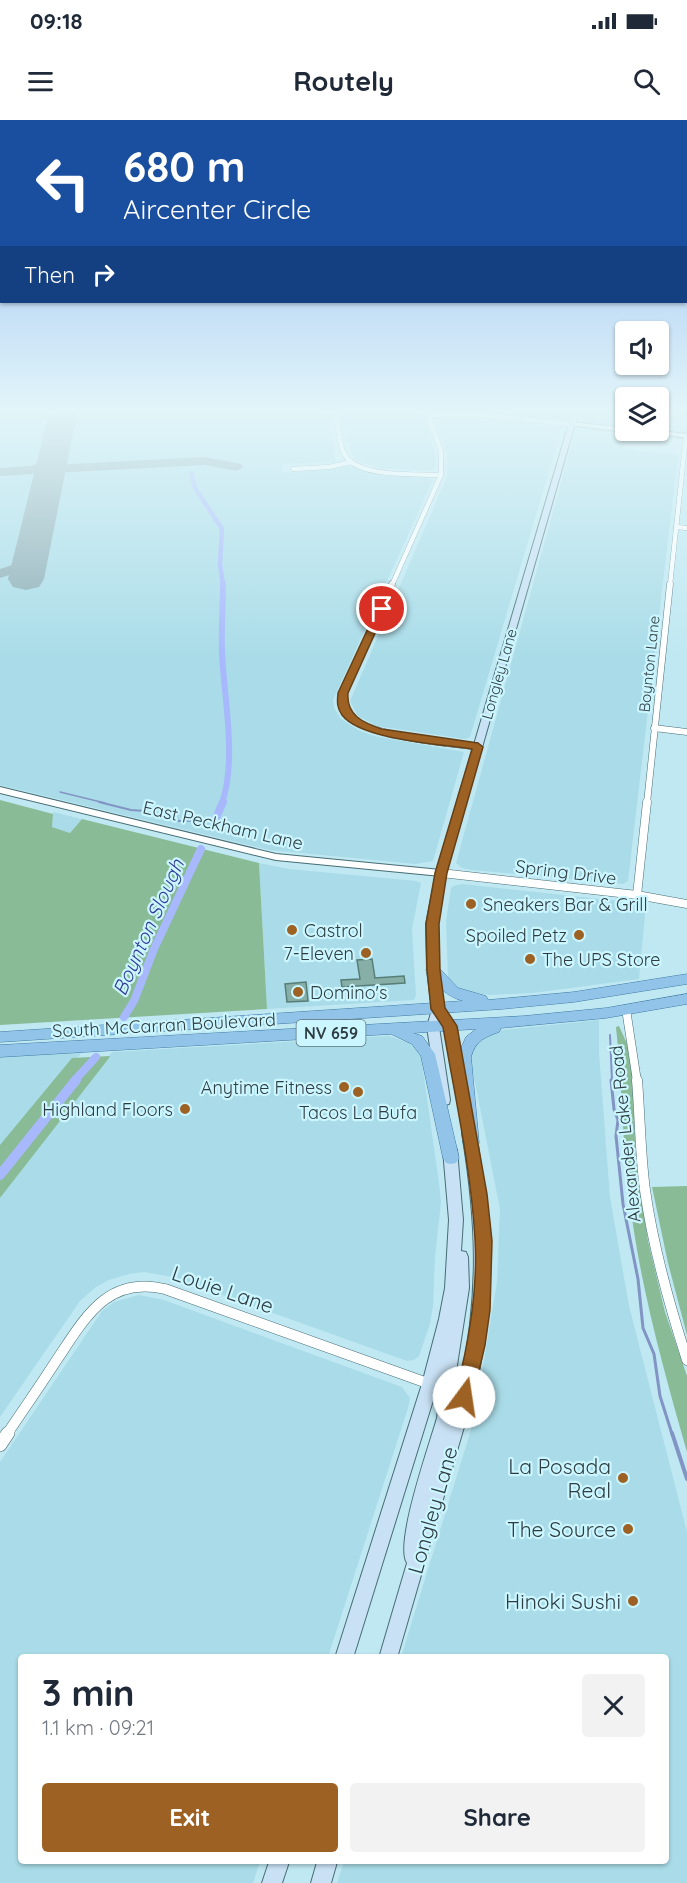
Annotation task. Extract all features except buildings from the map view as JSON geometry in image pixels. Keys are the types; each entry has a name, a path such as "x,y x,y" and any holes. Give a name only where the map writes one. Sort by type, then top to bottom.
{"main road":[{"name":"Longley Lane","path":"345,1654 430,1384 451,1296 456,1220 451,1158 433,1027 438,1009 433,970 432,924 441,873 550,495"},
{"path":"433,970 443,985 461,997 528,1002"},
{"name":"South McCarran Boulevard","path":"0,1037 528,1002 687,979"},
{"name":"South McCarran Boulevard","path":"0,1051 524,1021 626,1010 687,999"},
{"name":"Longley Lane","path":"389,1654 477,1345 484,1274 479,1194 471,1143 450,1026 438,1009"},
{"path":"471,1143 465,1047 481,1032 524,1021"},
{"path":"383,1030 404,1033 417,1040 425,1048 431,1061 451,1158"},
{"path":"0,1043 42,1035"},
{"path":"456,1220 461,1252 462,1288 447,1378 452,1390 464,1397"},
{"path":"409,1587 416,1518 445,1418 447,1401 443,1389 430,1384"},
{"path":"272,1883 278,1864"},
{"path":"321,1883 326,1864"}],"street":[{"path":"432,495 343,693 342,704 352,719 372,730 478,747"},
{"name":"Boynton Lane","path":"636,895 681,495"},
{"path":"676,527 687,528"},
{"path":"654,728 687,732"},
{"name":"East Peckham Lane","path":"0,790 276,857 441,873"},
{"name":"Spring Drive","path":"441,873 636,895 687,904"},
{"name":"Alexander Lake Road","path":"626,1010 636,1057 642,1164 650,1223 664,1285 687,1360"},
{"name":"Louie Lane","path":"0,1445 90,1312 109,1296 134,1286 165,1289 430,1384"}],"shaded area":[{"path":"0,495 426,495 333,700 334,708 341,719 360,731 374,736 464,752 433,861 415,864 270,850 0,785"},
{"path":"439,495 542,495 470,737 465,739 377,726 358,716 350,701"},
{"path":"558,495 673,495 628,881 623,884 462,868 456,863"},
{"path":"53,812 82,819 70,833 52,827"},
{"path":"259,863 289,869 421,883 412,929 416,995 414,1000 267,1009"},
{"path":"463,884 646,904 639,979 533,993 489,995 459,990 449,983 446,921 451,888"},
{"path":"599,1020 599,1053 610,1197 629,1306 687,1532 687,1883 337,1883 343,1864 669,1864 669,1654 402,1654 474,1420 497,1282 500,1209 470,1057 475,1043 494,1031"},
{"path":"389,1036 407,1042 417,1049 421,1056 441,1202 435,1256 433,1306 430,1324 419,1356 407,1361 172,1277 144,1272 129,1274 96,1287 80,1301 0,1417 0,1198 112,1052"},
{"path":"82,1052 0,1152 0,1057"},
{"path":"139,1295 164,1300 402,1387 410,1398 329,1654 18,1654 18,1864 259,1864 253,1883 0,1883 0,1462 102,1311 114,1302"}],"green space":[{"path":"0,800 53,814 52,827 70,833 82,819 259,863 267,1009 0,1025"},
{"path":"619,1026 629,1048 636,1163 648,1241 665,1312 687,1376 687,1452 653,1325 633,1228 616,1027"},
{"path":"110,1056 0,1198 0,1145 72,1058"},
{"path":"687,1186 687,1335 668,1263 652,1187"}],"waterway":[{"path":"200,495 222,529 220,564 223,585"},
{"path":"222,803 229,767 222,653 223,585"},
{"path":"60,792 105,803"},
{"path":"99,802 145,811 179,821 214,820"},
{"path":"212,827 223,802"},
{"name":"Boynton Slough","path":"124,1017 134,1001 154,949 201,849"},
{"path":"610,1035 612,1081"},
{"name":"Boynton Slough","path":"74,1081 96,1057"},
{"name":"Boynton Slough","path":"0,1175 76,1080"},
{"path":"611,1080 614,1109 618,1120 616,1136 623,1204 638,1279 643,1328 654,1354 660,1396 672,1434"},
{"path":"672,1433 687,1479"}],"taxiway":[{"path":"0,574 20,567 31,556"}],"runway":[{"path":"26,579 45,495"}],"place":[{"name":"Sneakers Bar & Grill","path":"471,904"},
{"name":"Castrol","path":"292,930"},
{"name":"Spoiled Petz","path":"579,935"},
{"name":"7-Eleven","path":"366,953"},
{"name":"The UPS Store","path":"530,959"},
{"name":"Domino's","path":"298,992"},
{"name":"Anytime Fitness","path":"344,1087"},
{"name":"Tacos La Bufa","path":"358,1092"},
{"name":"Highland Floors","path":"185,1109"},
{"name":"La Posada Real","path":"623,1478"},
{"name":"The Source","path":"628,1529"},
{"name":"Hinoki Sushi","path":"633,1601"}],"route":[{"path":"382,609 343,693 342,704 347,715 372,730 478,747 441,873 432,924 433,970 438,1009 450,1026 479,1194 483,1241 482,1310 477,1345 464,1397"}]}
